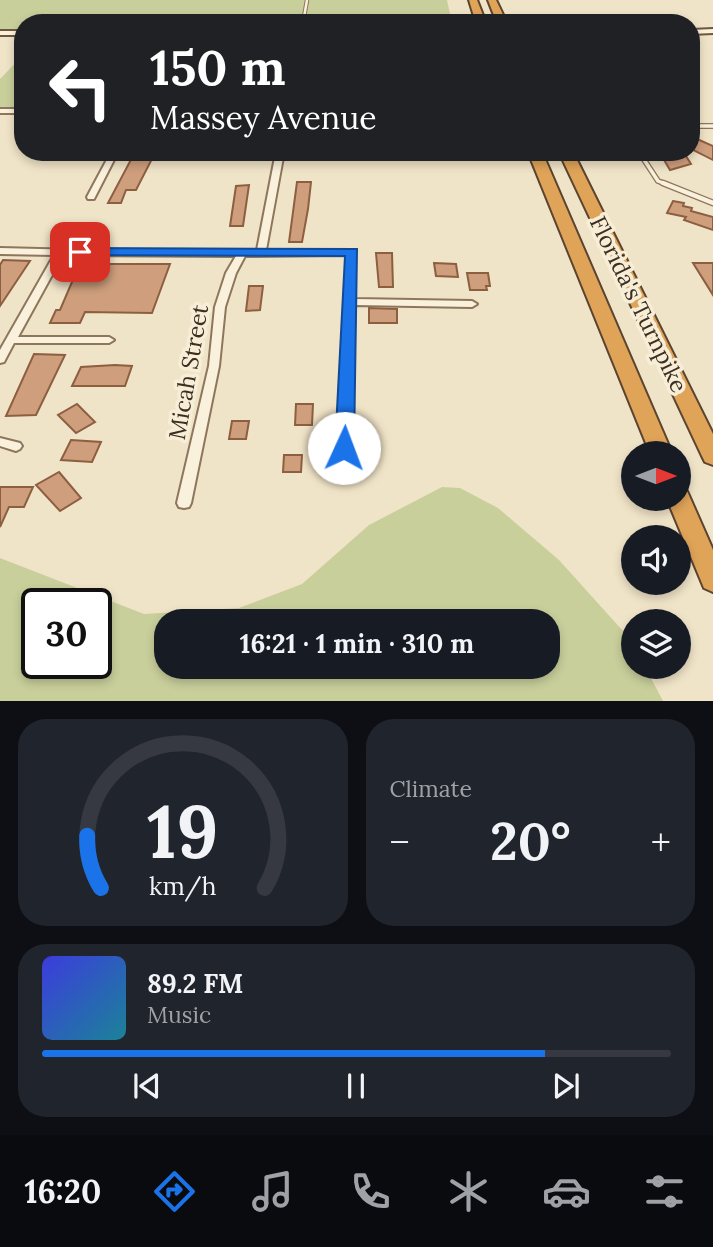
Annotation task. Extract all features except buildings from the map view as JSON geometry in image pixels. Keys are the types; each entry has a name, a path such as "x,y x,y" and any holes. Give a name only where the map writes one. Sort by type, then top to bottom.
{"highway":[{"name":"Florida's Turnpike","path":"539,161 655,441"},
{"name":"Florida's Turnpike","path":"570,161 713,456"},
{"path":"684,511 713,580"}],"street":[{"path":"92,197 110,161"},
{"path":"261,251 278,161"},
{"path":"0,251 352,252 344,448"},
{"path":"0,359 60,252"},
{"name":"Micah Street","path":"184,503 215,366 220,307 231,273 242,253"},
{"path":"350,302 471,304"},
{"path":"10,340 108,340"},
{"path":"0,442 16,446"}],"lane":[{"path":"645,161 658,181 713,203"}],"green space":[{"path":"0,0 447,0 450,14 14,14 14,33 0,33"},
{"path":"14,64 14,107 0,107 0,79"},
{"path":"442,487 460,488 498,508 559,560 621,629 621,679 651,679 663,701 0,701 0,558 77,588 21,588 21,679 112,679 112,602 144,614 154,613 154,679 560,679 560,609 223,609 239,608 302,584 369,525"}],"route":[{"path":"80,252 352,252 344,448"}]}
